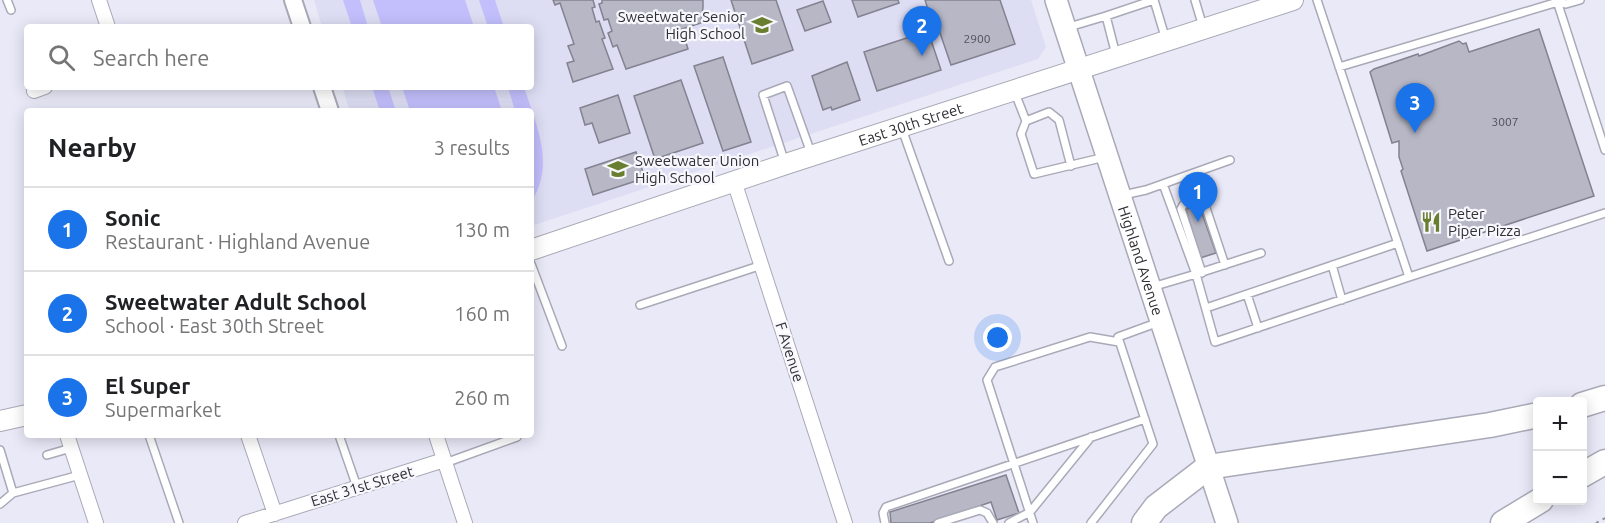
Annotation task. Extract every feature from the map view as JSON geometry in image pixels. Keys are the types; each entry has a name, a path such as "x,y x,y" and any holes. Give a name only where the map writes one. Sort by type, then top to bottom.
{"highway":[{"path":"1587,403 1605,398"},
{"path":"1144,523 1156,507 1208,467 1490,425 1533,416"},
{"path":"1587,472 1605,462"},
{"path":"1503,523 1534,505"}],"main road":[{"name":"Highland Avenue","path":"1056,0 1227,523"},
{"name":"East 30th Street","path":"534,249 901,126 1204,29 1249,7 1293,0"},
{"path":"0,421 24,416"}],"street":[{"path":"99,0 107,24"},
{"path":"293,0 301,24"},
{"path":"323,90 329,108"},
{"name":"F Avenue","path":"734,181 845,523"},
{"path":"249,438 275,514"},
{"path":"437,438 465,523"},
{"path":"69,441 96,523"},
{"name":"East 31st Street","path":"248,523 357,487 445,462"}],"lane":[{"path":"7,0 11,10"},
{"path":"1066,28 1154,0 1167,41"},
{"path":"1195,0 1204,29"},
{"path":"1317,0 1409,277"},
{"path":"1339,68 1558,1 1566,4 1580,0"},
{"path":"1558,1 1605,150"},
{"path":"1106,16 1117,58"},
{"path":"786,164 763,94 788,86 812,156"},
{"path":"1015,91 1026,121 1021,134 1034,174 1108,157"},
{"path":"1026,121 1049,112 1059,120 1071,166"},
{"path":"901,126 949,261"},
{"path":"1120,196 1163,184 1230,160"},
{"path":"1163,184 1199,273"},
{"path":"1225,265 1204,202 1196,198 1188,200 1182,206 1182,212 1215,342 1605,213"},
{"path":"1206,308 1398,243"},
{"path":"1150,287 1261,253"},
{"path":"640,305 762,265"},
{"path":"1332,266 1342,300"},
{"path":"534,272 562,346"},
{"path":"1248,294 1258,328"},
{"path":"1091,523 1153,444 1118,337 1161,321"},
{"path":"1033,523 987,380 995,366 1090,337 1119,342"},
{"path":"885,523 883,513 886,507 1145,419"},
{"path":"1009,523 1030,512 1091,437"},
{"path":"150,438 179,523"},
{"path":"340,438 357,487"},
{"path":"445,462 514,438"},
{"path":"47,455 69,441"},
{"path":"0,450 13,494"},
{"path":"0,504 13,494 80,475"},
{"path":"938,523 951,521 980,510 987,513 993,523"}],"path":[{"path":"1596,523 1605,518"}],"shaded area":[{"name":"Sweetwater Union High School","path":"314,0 1031,0 1046,47 1038,59 534,225 534,108 349,108 343,90 534,90 534,24 321,24"},
{"path":"343,0 360,0 367,24 351,24"},
{"path":"373,0 465,0 473,24 381,24"},
{"path":"479,0 495,0 503,24 487,24"},
{"path":"373,90 389,90 395,108 379,108"},
{"path":"403,90 495,90 501,108 409,108"},
{"path":"509,90 525,90 531,108 514,108"},
{"path":"534,118 543,159 538,188 534,196"}],"building":[{"path":"553,0 593,0 595,7 592,8 596,22 599,21 605,38 602,39 613,69 573,82 567,63 574,61 568,46 574,44 560,3 555,5"},
{"path":"602,0 703,0 701,23 682,29 688,49 626,69 617,45 613,47 608,33 612,31 608,19 604,20 599,4"},
{"name":"Sweetwater Senior High School","path":"731,0 776,0 793,50 752,64"},
{"path":"852,0 898,0 899,3 858,17"},
{"path":"925,0 1000,0 1015,44 951,65 939,30 935,31"},
{"path":"823,1 831,22 805,31 797,10"},
{"path":"1539,29 1594,196 1427,251 1401,171 1403,169 1399,157 1399,141 1392,143 1370,72 1459,41 1466,43 1469,52"},
{"path":"928,31 941,70 877,91 864,52"},
{"path":"723,57 751,142 723,151 694,66"},
{"path":"847,62 860,100 832,110 831,107 823,110 812,76"},
{"path":"681,80 703,143 655,159 634,96"},
{"path":"618,95 630,133 599,143 592,123 585,125 580,108"},
{"path":"636,152 645,178 593,195 585,169"},
{"path":"1199,205 1216,253 1200,258 1186,209"},
{"path":"1006,475 1019,513 997,520 991,502 930,523 891,523 890,512"}],"place":[{"name":"Sweetwater Senior High School","path":"762,25"},
{"name":"Sweetwater Adult School","path":"922,56"},
{"name":"El Super","path":"1415,133"},
{"name":"Sweetwater Union High School","path":"618,169"},
{"name":"Sonic","path":"1198,222"},
{"name":"Peter Piper Pizza","path":"1431,222"}]}
